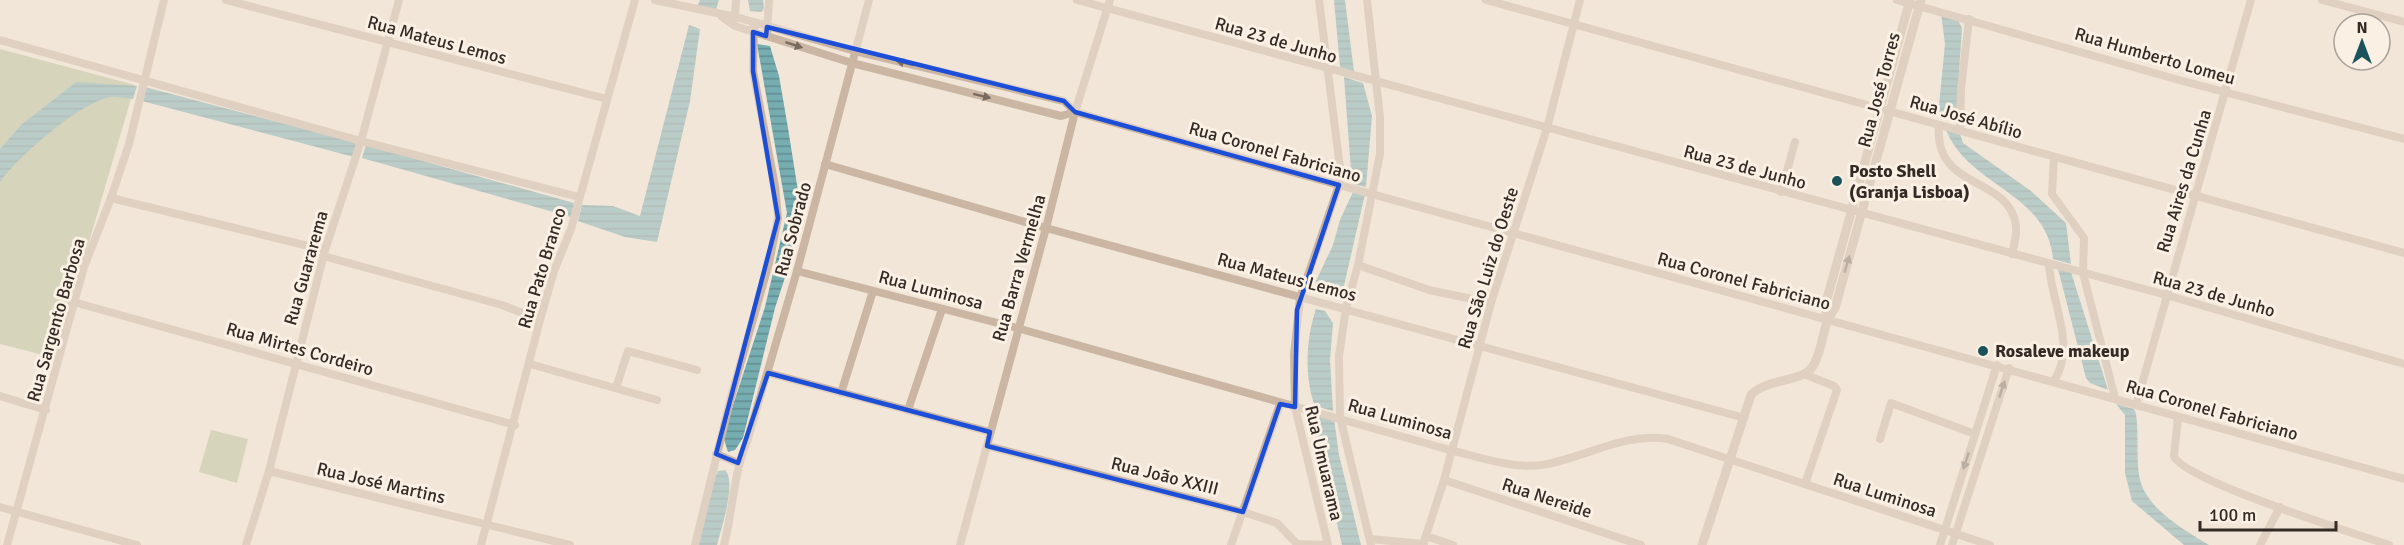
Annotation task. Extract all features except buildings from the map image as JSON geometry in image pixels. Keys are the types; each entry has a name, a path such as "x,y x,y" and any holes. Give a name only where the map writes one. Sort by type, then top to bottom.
{"street":[{"name":"Rua Sargento Barbosa","path":"7,545 77,303 90,250 129,144 142,81 164,0"},
{"name":"Rua Mateus Lemos","path":"226,0 607,99"},
{"name":"Rua Guararema","path":"246,545 269,471 324,253 361,141 399,0"},
{"name":"Rua Pato Branco","path":"481,545 540,320 554,271 571,229 635,0"},
{"name":"Rua Coronel Fabriciano","path":"655,0 721,16 736,17 855,51 1064,101 1075,112 1513,234 2009,368 2404,479"},
{"path":"735,26 736,0"},
{"path":"766,36 769,0"},
{"name":"Rua Sobrado","path":"724,545 731,516 738,463 768,374 797,272 868,0"},
{"name":"Rua 23 de Junho","path":"1077,0 1109,4 1328,70 2166,295 2404,364"},
{"name":"Rua Umuarama","path":"1319,0 1339,185 1300,298 1294,355 1294,407 1328,545"},
{"name":"Rua Umuarama","path":"1367,0 1374,82 1380,117 1380,154 1358,264 1346,308 1339,356 1340,417 1371,542"},
{"name":"Rua José Abílio","path":"1486,0 2404,253"},
{"name":"Rua São Luiz do Oeste","path":"1424,542 1444,480 1450,450 1491,303 1547,128 1580,0"},
{"name":"Rua Humberto Lomeu","path":"1897,0 1920,3 2226,92 2404,139"},
{"name":"Rua Aires da Cunha","path":"2136,405 2251,0"},
{"path":"2322,0 2404,22"},
{"name":"Rua José Torres","path":"1827,318 1825,306 1909,2"},
{"name":"Rua José Torres","path":"1827,318 1835,308 1920,3"},
{"name":"Rua Barra Vermelha","path":"960,545 1075,112 1109,4"},
{"name":"Rua Coronel Fabriciano","path":"721,16 735,26 852,63 1061,116 1075,112"},
{"path":"1960,130 1961,89 1969,19"},
{"name":"Rua Sobrado","path":"695,545 716,454 769,263 778,218 775,186 753,71 754,23"},
{"path":"0,40 361,141 579,197"},
{"path":"1939,125 1940,152 1948,164 2001,198 2011,211 2016,223 2012,254"},
{"path":"1781,192 1795,142"},
{"path":"2054,157 2052,194 2084,238 2083,273 2115,398"},
{"name":"Rua Mateus Lemos","path":"825,164 1046,228 1741,417"},
{"path":"111,198 324,253 502,305 540,320"},
{"path":"1358,264 1429,290 1491,303"},
{"path":"2049,264 2065,350 2059,373 2054,381"},
{"name":"Rua Luminosa","path":"797,272 1017,328 1280,404 1340,417 1450,450 1514,464 1539,465 1631,438 1653,437 1729,459 1990,545"},
{"path":"841,393 873,291"},
{"name":"Rua Mirtes Cordeiro","path":"77,303 514,425"},
{"path":"908,410 942,309"},
{"path":"1702,545 1741,417 1751,395 1758,387 1804,374 1813,366 1827,318"},
{"path":"616,388 627,351 697,370"},
{"path":"530,364 657,400"},
{"path":"1940,545 1997,365"},
{"path":"1952,545 2009,368"},
{"path":"768,374 990,432"},
{"path":"1804,374 1834,386 1837,390 1805,484"},
{"path":"0,396 46,410"},
{"path":"1880,439 1891,403 1975,434"},
{"path":"1231,545 1280,404"},
{"path":"2178,417 2174,447 2176,462 2216,483 2389,545"},
{"name":"Rua João XXIII","path":"987,446 1243,512 1277,523 1297,544 1328,545"},
{"path":"716,454 738,463"},
{"name":"Rua José Martins","path":"269,471 570,545"},
{"name":"Rua Nereide","path":"1444,480 1641,545"},
{"path":"0,507 137,545"},
{"path":"2260,545 2280,507"},
{"path":"1371,542 1424,542 1453,545"}],"highlighted area":[{"path":"767,27 1064,101 1075,112 1339,185 1297,310 1295,407 1280,404 1243,512 987,446 990,432 768,373 738,463 716,454 778,218 753,71 753,32 766,36"}],"green space":[{"path":"0,49 135,85 55,358 0,344"},
{"path":"211,430 248,439 237,483 199,472"}],"water":[{"path":"700,0 719,0 715,13 697,7"},
{"path":"748,0 763,0 764,9 761,12 750,11"},
{"path":"1334,0 1345,0 1354,72 1340,67"},
{"path":"1941,13 1957,18 1962,28 1956,119 1940,115 1945,44"},
{"path":"689,25 700,29 690,101 657,242 625,237 578,221 582,205 613,206 640,216"},
{"path":"757,44 770,46 779,76 798,191 798,214 792,256 775,308 743,438 735,450 728,452 723,436 765,307 787,213"},
{"path":"1344,77 1363,83 1372,116 1366,187 1352,184"},
{"path":"76,82 137,86 133,99 110,97 66,120 21,159 0,182 0,149 21,125"},
{"path":"145,87 343,139 357,144 354,157 142,101"},
{"path":"1946,130 1960,134 1963,143 2031,191 2066,223 2071,264 2053,259 2048,237 2037,219 2023,204 1972,165 1957,149"},
{"path":"366,145 574,203 571,217 362,158"},
{"path":"1353,192 1365,194 1343,290 1330,295 1321,293 1315,283 1333,245 1340,220"},
{"path":"2058,269 2071,272 2108,390 2090,383 2086,378"},
{"path":"1316,309 1325,311 1333,323 1330,360 1333,411 1315,406 1309,383 1308,345"},
{"path":"2116,404 2134,409 2136,414 2139,475 2148,498 2166,516 2209,545 2184,545 2132,501 2125,473 2125,415"},
{"path":"1316,415 1334,419 1339,455 1361,545 1342,545 1319,447"},
{"path":"725,470 728,476 729,495 717,545 698,545 715,477 718,471"}],"place":[{"name":"Posto Shell (Granja Lisboa)","path":"1837,181"},
{"name":"Rosaleve makeup","path":"1983,351"}]}
